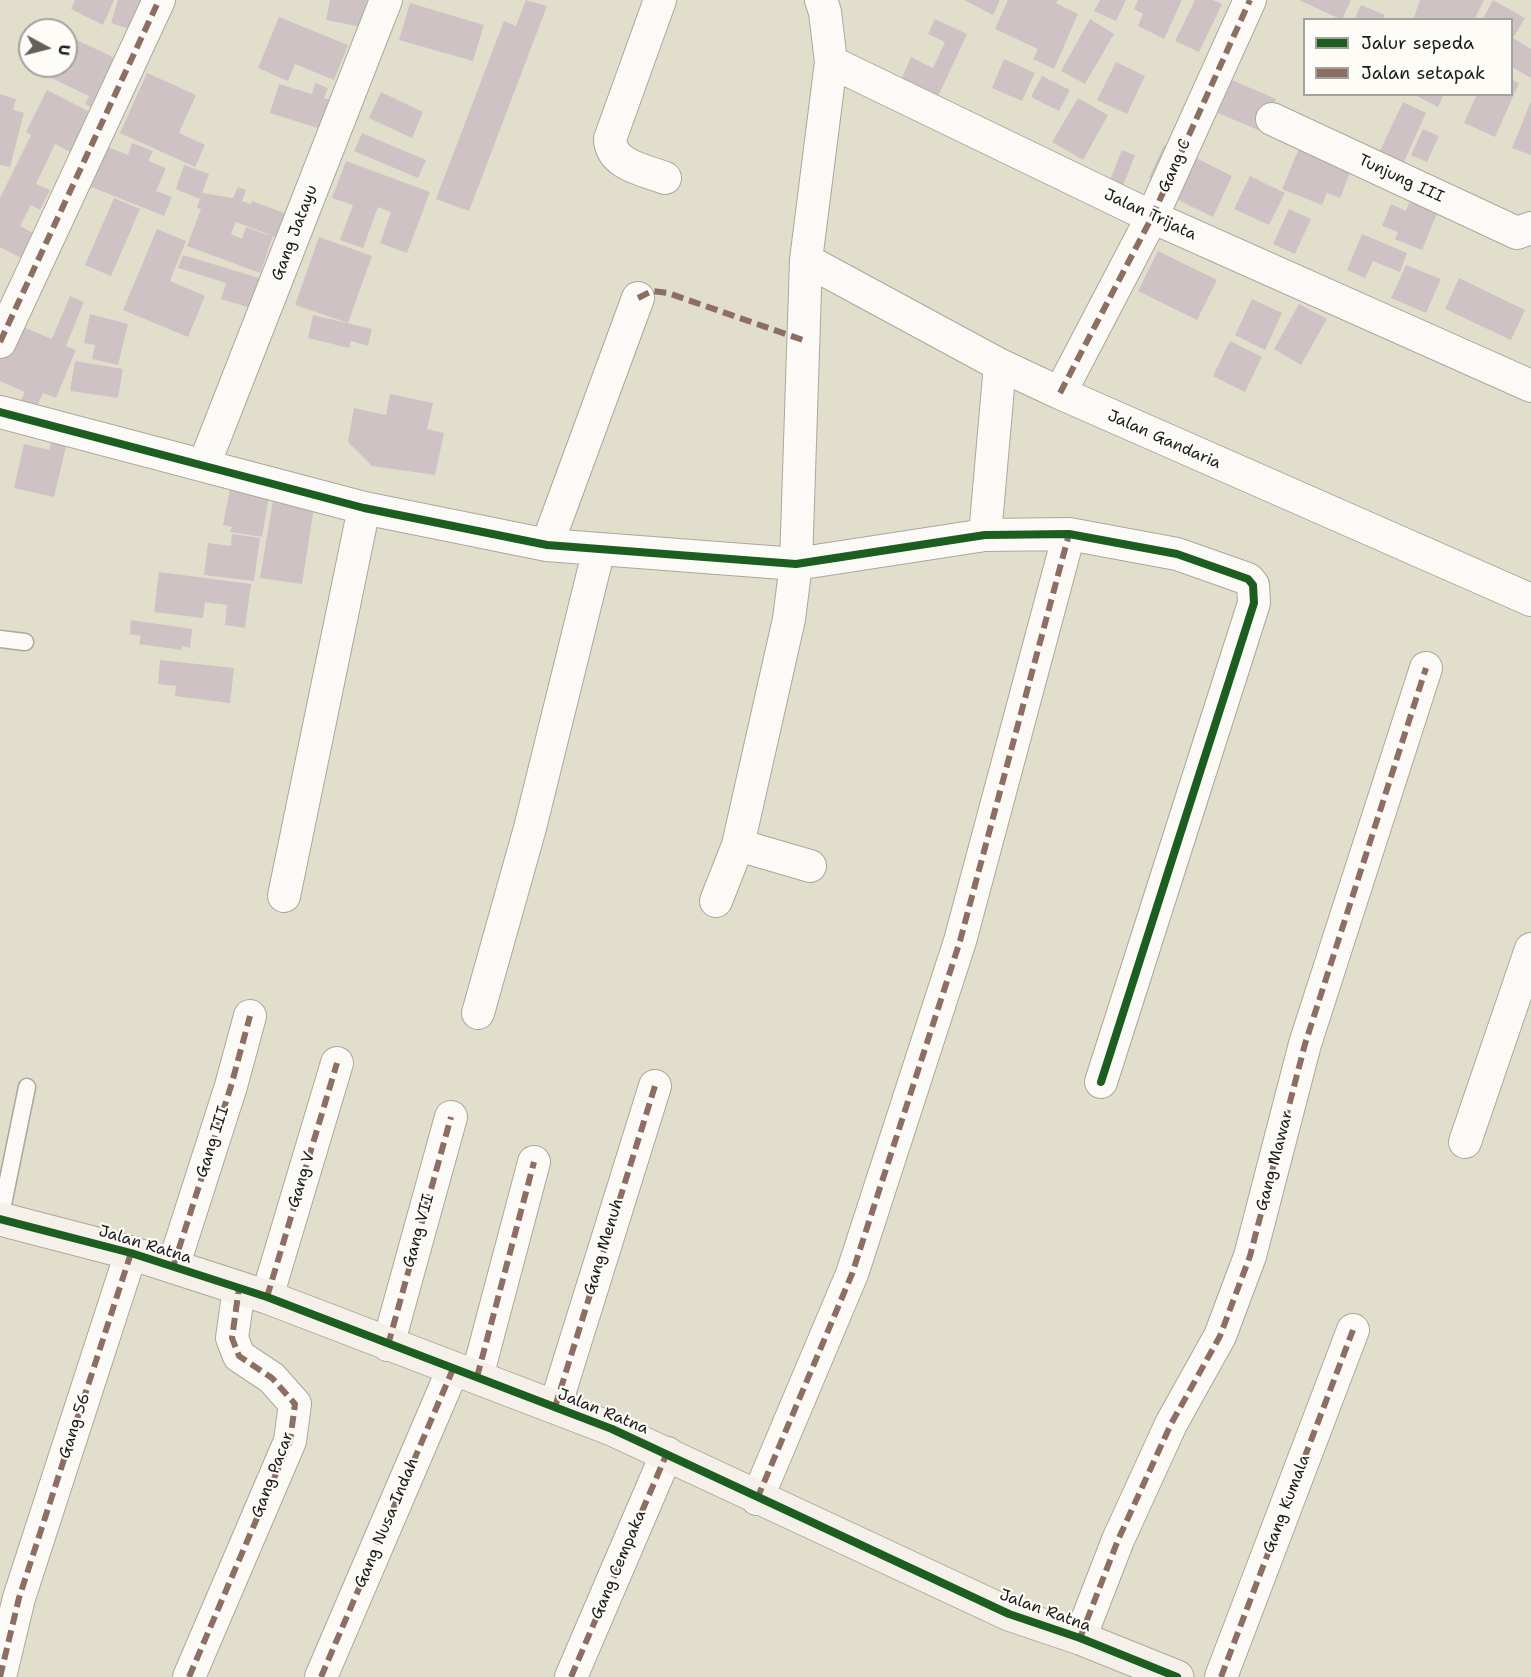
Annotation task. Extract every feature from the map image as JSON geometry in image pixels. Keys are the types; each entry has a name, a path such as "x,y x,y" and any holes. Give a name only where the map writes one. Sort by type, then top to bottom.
{"street":[{"path":"0,342 159,0"},
{"name":"Gang Jatayu","path":"204,465 386,0"},
{"path":"660,0 610,139 610,149 616,158 664,178"},
{"path":"716,901 738,845 789,619 796,564 806,260 831,62 825,12 820,0"},
{"name":"Gang C","path":"1060,393 1152,217 1247,1"},
{"name":"Jalan Trijata","path":"831,62 1152,217 1531,386"},
{"name":"Tunjung III","path":"1272,119 1517,232 1531,228"},
{"name":"Jalan Gandaria","path":"806,260 1000,365 1531,600"},
{"path":"547,545 638,298"},
{"path":"985,535 1000,365"},
{"path":"0,412 364,508 547,545 796,564 985,535 1070,534 1177,554 1238,574 1253,585 1255,595 1101,1082"},
{"path":"284,896 364,508"},
{"path":"757,1499 852,1274 960,941 1070,534"},
{"path":"478,1013 530,828 599,549"},
{"name":"Gang Mawar","path":"1080,1638 1119,1540 1171,1424 1220,1336 1250,1256 1305,1044 1426,668"},
{"path":"738,845 810,866"},
{"path":"1465,1142 1531,949"},
{"name":"Gang III","path":"172,1266 231,1086 250,1016"},
{"name":"Gang V","path":"253,1292 337,1062"},
{"name":"Gang Menuh","path":"555,1407 655,1086"},
{"name":"Gang VII","path":"388,1345 451,1117"},
{"name":"Gang Nusa Indah","path":"321,1677 465,1373 534,1162"},
{"name":"Jalan Ratna","path":"0,1219 131,1253 253,1292 555,1407 667,1453 757,1499 1009,1614 1080,1638 1166,1675"},
{"name":"Gang 56","path":"0,1677 19,1599 131,1253"},
{"name":"Gang Pacar","path":"189,1677 290,1441 295,1404 272,1378 239,1356 232,1338 253,1292"},
{"name":"Gang Kumala","path":"1221,1677 1353,1330"},
{"name":"Gang Cempaka","path":"571,1677 667,1453"}],"lane":[{"path":"0,639 26,642"},
{"path":"0,1219 27,1087"}],"building":[{"path":"75,0 114,0 103,25 71,9"},
{"path":"118,0 149,0 139,32 111,23"},
{"path":"330,0 367,0 362,27 326,20"},
{"path":"526,0 547,6 469,211 436,199 504,21 516,26"},
{"path":"964,0 1000,0 993,15"},
{"path":"1008,0 1058,0 1056,3 1078,14 1054,69 1033,59 1038,49 995,29"},
{"path":"1100,0 1126,0 1116,21 1094,11"},
{"path":"1138,0 1182,0 1164,39 1138,26 1143,14 1134,9"},
{"path":"1195,0 1213,0 1222,4 1199,52 1175,41"},
{"path":"1299,0 1351,0 1343,18 1338,18"},
{"path":"1420,0 1484,0 1475,18 1414,18"},
{"path":"1493,0 1525,18 1513,38 1513,18 1483,18"},
{"path":"410,3 484,25 473,61 399,40"},
{"path":"1361,5 1385,15 1384,18 1355,18"},
{"path":"279,17 348,45 334,80 295,64 288,81 258,68"},
{"path":"935,19 967,34 937,99 900,82 911,57 933,68 945,42 928,34"},
{"path":"1090,19 1114,34 1085,84 1061,71"},
{"path":"1513,38 1531,49 1531,78 1513,68"},
{"path":"78,41 115,58 102,113 85,104 89,96 51,78 78,78"},
{"path":"1004,59 1035,73 1022,101 992,88"},
{"path":"1116,62 1145,76 1127,114 1097,100"},
{"path":"147,73 196,95 179,133 205,145 195,167 120,133"},
{"path":"1042,76 1070,90 1059,111 1031,97"},
{"path":"1227,78 1276,99 1263,132 1213,111"},
{"path":"1513,80 1519,83 1495,137 1464,123 1476,96 1513,96"},
{"path":"315,83 328,88 324,98 336,102 327,131 270,113 279,84 312,94"},
{"path":"47,90 98,116 78,156 55,144 36,184 50,190 40,210 31,205 20,226 33,233 21,258 0,247 0,198 31,135 26,132"},
{"path":"381,92 423,112 412,138 369,118"},
{"path":"0,94 16,99 13,110 24,113 10,167 0,165"},
{"path":"1417,96 1443,96 1438,107"},
{"path":"1078,98 1108,115 1083,160 1052,142"},
{"path":"1531,101 1531,155 1512,148"},
{"path":"1403,102 1426,113 1402,166 1378,155"},
{"path":"1423,129 1439,136 1427,162 1411,155"},
{"path":"362,133 426,160 418,178 354,151"},
{"path":"132,143 153,151 148,161 166,168 156,191 172,197 164,216 89,186 105,146 128,155"},
{"path":"1164,145 1178,152 1164,185 1149,178"},
{"path":"1300,146 1352,167 1340,198 1327,193 1322,205 1282,189"},
{"path":"1122,150 1135,155 1122,188 1109,183"},
{"path":"1192,156 1232,176 1213,217 1172,197"},
{"path":"346,161 430,192 407,253 380,243 391,212 378,207 363,248 340,240 353,205 332,198"},
{"path":"184,165 209,174 202,193 233,198 238,187 246,190 242,201 251,204 252,201 295,217 287,241 273,236 260,273 187,246 201,209 197,208 200,199 176,189","holes":["236,222 268,234 246,227 242,239 231,234"]},
{"path":"1250,176 1285,193 1269,225 1234,209"},
{"path":"1412,195 1440,206 1422,250 1395,239 1398,232 1382,226 1391,204 1406,211"},
{"path":"114,198 140,209 111,276 85,265"},
{"path":"1289,209 1311,219 1295,254 1273,244"},
{"path":"157,229 186,241 170,281 205,296 188,337 123,310"},
{"path":"1362,234 1407,253 1400,272 1373,261 1365,278 1347,270"},
{"path":"319,237 372,256 348,323 295,305"},
{"path":"1158,251 1217,280 1197,320 1138,291"},
{"path":"183,255 269,281 260,311 221,299 226,283 178,268"},
{"path":"1406,265 1441,279 1426,313 1391,298"},
{"path":"1459,278 1525,310 1511,340 1445,309"},
{"path":"70,296 84,302 66,346 76,350 56,398 43,393 36,409 20,402 25,392 0,381 0,361 16,324 52,339"},
{"path":"1252,299 1282,313 1265,350 1235,335"},
{"path":"1299,304 1327,319 1301,365 1274,349"},
{"path":"90,314 128,324 118,365 92,359 95,345 84,343"},
{"path":"313,315 372,329 368,346 351,341 349,348 308,338"},
{"path":"1230,341 1262,357 1245,392 1213,376"},
{"path":"75,361 123,369 118,398 70,391"},
{"path":"390,394 433,403 427,429 444,433 435,475 372,466 348,442 354,408 386,415"},
{"path":"52,438 67,442 54,497 14,488 24,444 49,450"},
{"path":"230,489 269,496 262,537 230,532 232,527 223,525"},
{"path":"274,494 315,501 302,584 260,578"},
{"path":"232,534 260,538 254,581 204,575 208,543 231,546"},
{"path":"159,572 251,584 245,628 225,625 227,605 205,602 203,618 154,612"},
{"path":"131,620 192,629 190,648 182,646 182,650 139,644 141,636 130,634"},
{"path":"160,660 234,668 230,703 175,696 176,686 158,684"}],"marked path":[{"path":"0,342 159,0"},
{"path":"1060,393 1152,217 1250,0"},
{"path":"638,298 652,291 668,293 803,340"},
{"path":"757,1499 852,1274 960,941 1069,534"},
{"path":"1080,1638 1118,1540 1171,1424 1220,1336 1250,1256 1305,1044 1426,668"},
{"path":"173,1267 231,1086 250,1016"},
{"path":"267,1297 337,1063"},
{"path":"555,1407 655,1086"},
{"path":"388,1345 451,1117"},
{"path":"477,1377 534,1162"},
{"path":"0,1677 19,1598 131,1253"},
{"path":"189,1677 290,1441 295,1404 272,1378 239,1356 232,1338 239,1288"},
{"path":"1221,1677 1353,1330"},
{"path":"321,1677 453,1369"},
{"path":"571,1677 667,1453"}],"cycle path":[{"path":"0,412 364,508 547,545 796,564 985,535 1069,534 1177,554 1248,579 1253,585 1254,603 1101,1082"},
{"path":"0,1219 131,1253 267,1297 612,1429 1009,1614 1080,1638 1177,1677"}]}
